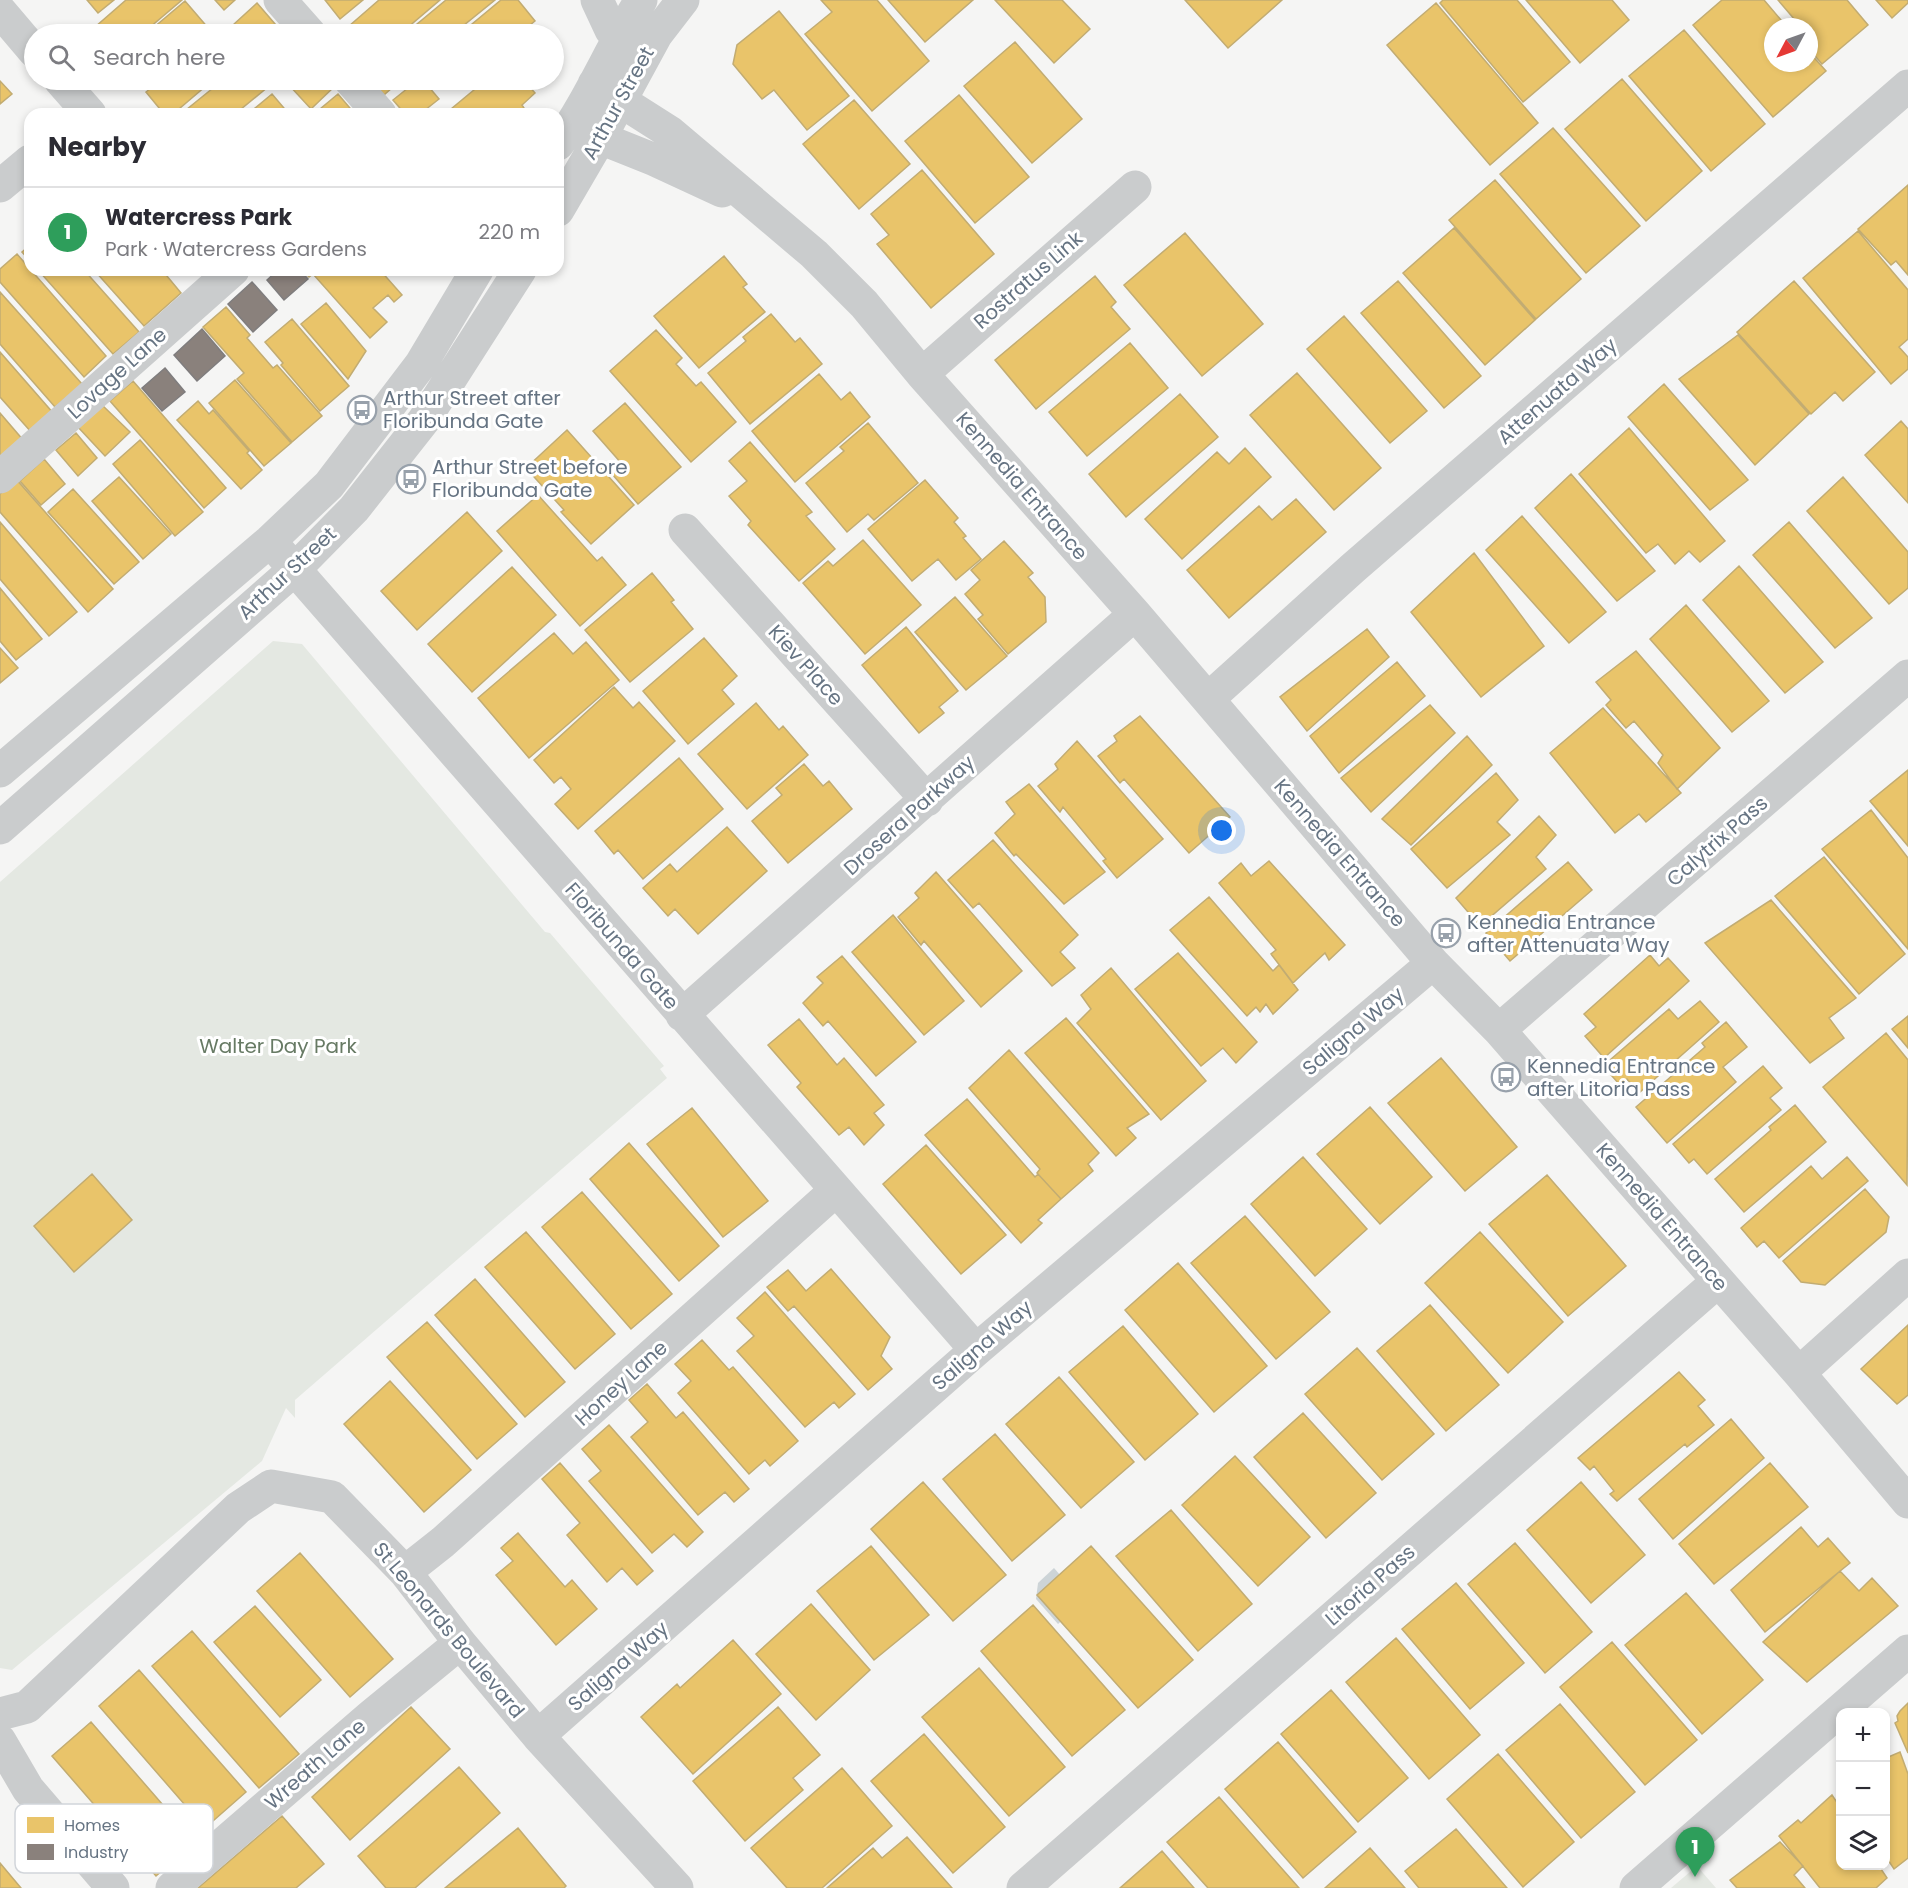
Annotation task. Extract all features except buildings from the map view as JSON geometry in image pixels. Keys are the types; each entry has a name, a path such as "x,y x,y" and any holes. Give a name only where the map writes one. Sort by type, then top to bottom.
{"street":[{"path":"280,0 301,24"},
{"path":"597,0 611,30 619,34"},
{"name":"Arthur Street","path":"608,92 619,34 641,0"},
{"name":"Arthur Street","path":"564,186 577,134 683,0"},
{"path":"0,11 24,39"},
{"name":"Attenuata Way","path":"1208,699 1353,568 1908,86"},
{"path":"68,90 83,108"},
{"path":"359,90 375,108"},
{"name":"Kennedia Entrance","path":"608,92 671,133 814,254 864,304 922,374 1135,614 1434,963 1499,1030 1717,1282 1799,1373 1908,1502"},
{"name":"Kennedia Entrance","path":"577,134 655,160 765,211"},
{"path":"0,186 24,166"},
{"name":"Rostratus Link","path":"922,374 1135,187"},
{"name":"Lovage Lane","path":"0,477 224,276"},
{"name":"Arthur Street","path":"0,771 270,541 328,485 360,447 422,364 473,276"},
{"name":"Arthur Street","path":"0,828 295,568 354,509 424,420 516,276"},
{"name":"Kiev Place","path":"685,530 927,800"},
{"name":"Floribunda Gate","path":"270,541 976,1350"},
{"name":"Drosera Parkway","path":"682,1015 1135,614"},
{"name":"Calytrix Pass","path":"1499,1030 1908,676"},
{"name":"Saligna Way","path":"538,1736 976,1350 1434,963"},
{"name":"Honey Lane","path":"405,1572 443,1542 835,1191"},
{"path":"1799,1373 1908,1275"},
{"name":"Litoria Pass","path":"1023,1888 1717,1282"},
{"name":"St Leonards Boulevard","path":"0,1714 27,1707 238,1508 271,1486 332,1497 405,1572 460,1643 538,1736 677,1888"},
{"name":"Wreath Lane","path":"213,1853 371,1716 460,1643"},
{"path":"1636,1888 1908,1651"},
{"path":"0,1741 28,1789 41,1804"},
{"path":"99,1873 112,1888"},
{"name":"Wreath Lane","path":"172,1888 189,1873"}],"green space":[{"name":"Walter Day Park","path":"273,641 302,644 545,932 550,933 664,1066 660,1069 667,1078 295,1400 295,1418 286,1408 262,1461 12,1670 0,1668 0,882"},
{"path":"1697,1866 1716,1888 1671,1888"}],"shaded area":[{"path":"1054,1568 1067,1583 1073,1611 1058,1624 1036,1599 1038,1583"}],"place":[{"name":"Arthur Street after Floribunda Gate","path":"362,410"},
{"name":"Arthur Street before Floribunda Gate","path":"411,479"},
{"name":"Kennedia Entrance after Attenuata Way","path":"1446,933"},
{"name":"Kennedia Entrance after Litoria Pass","path":"1506,1077"},
{"name":"Watercress Park","path":"1695,1877"}]}
